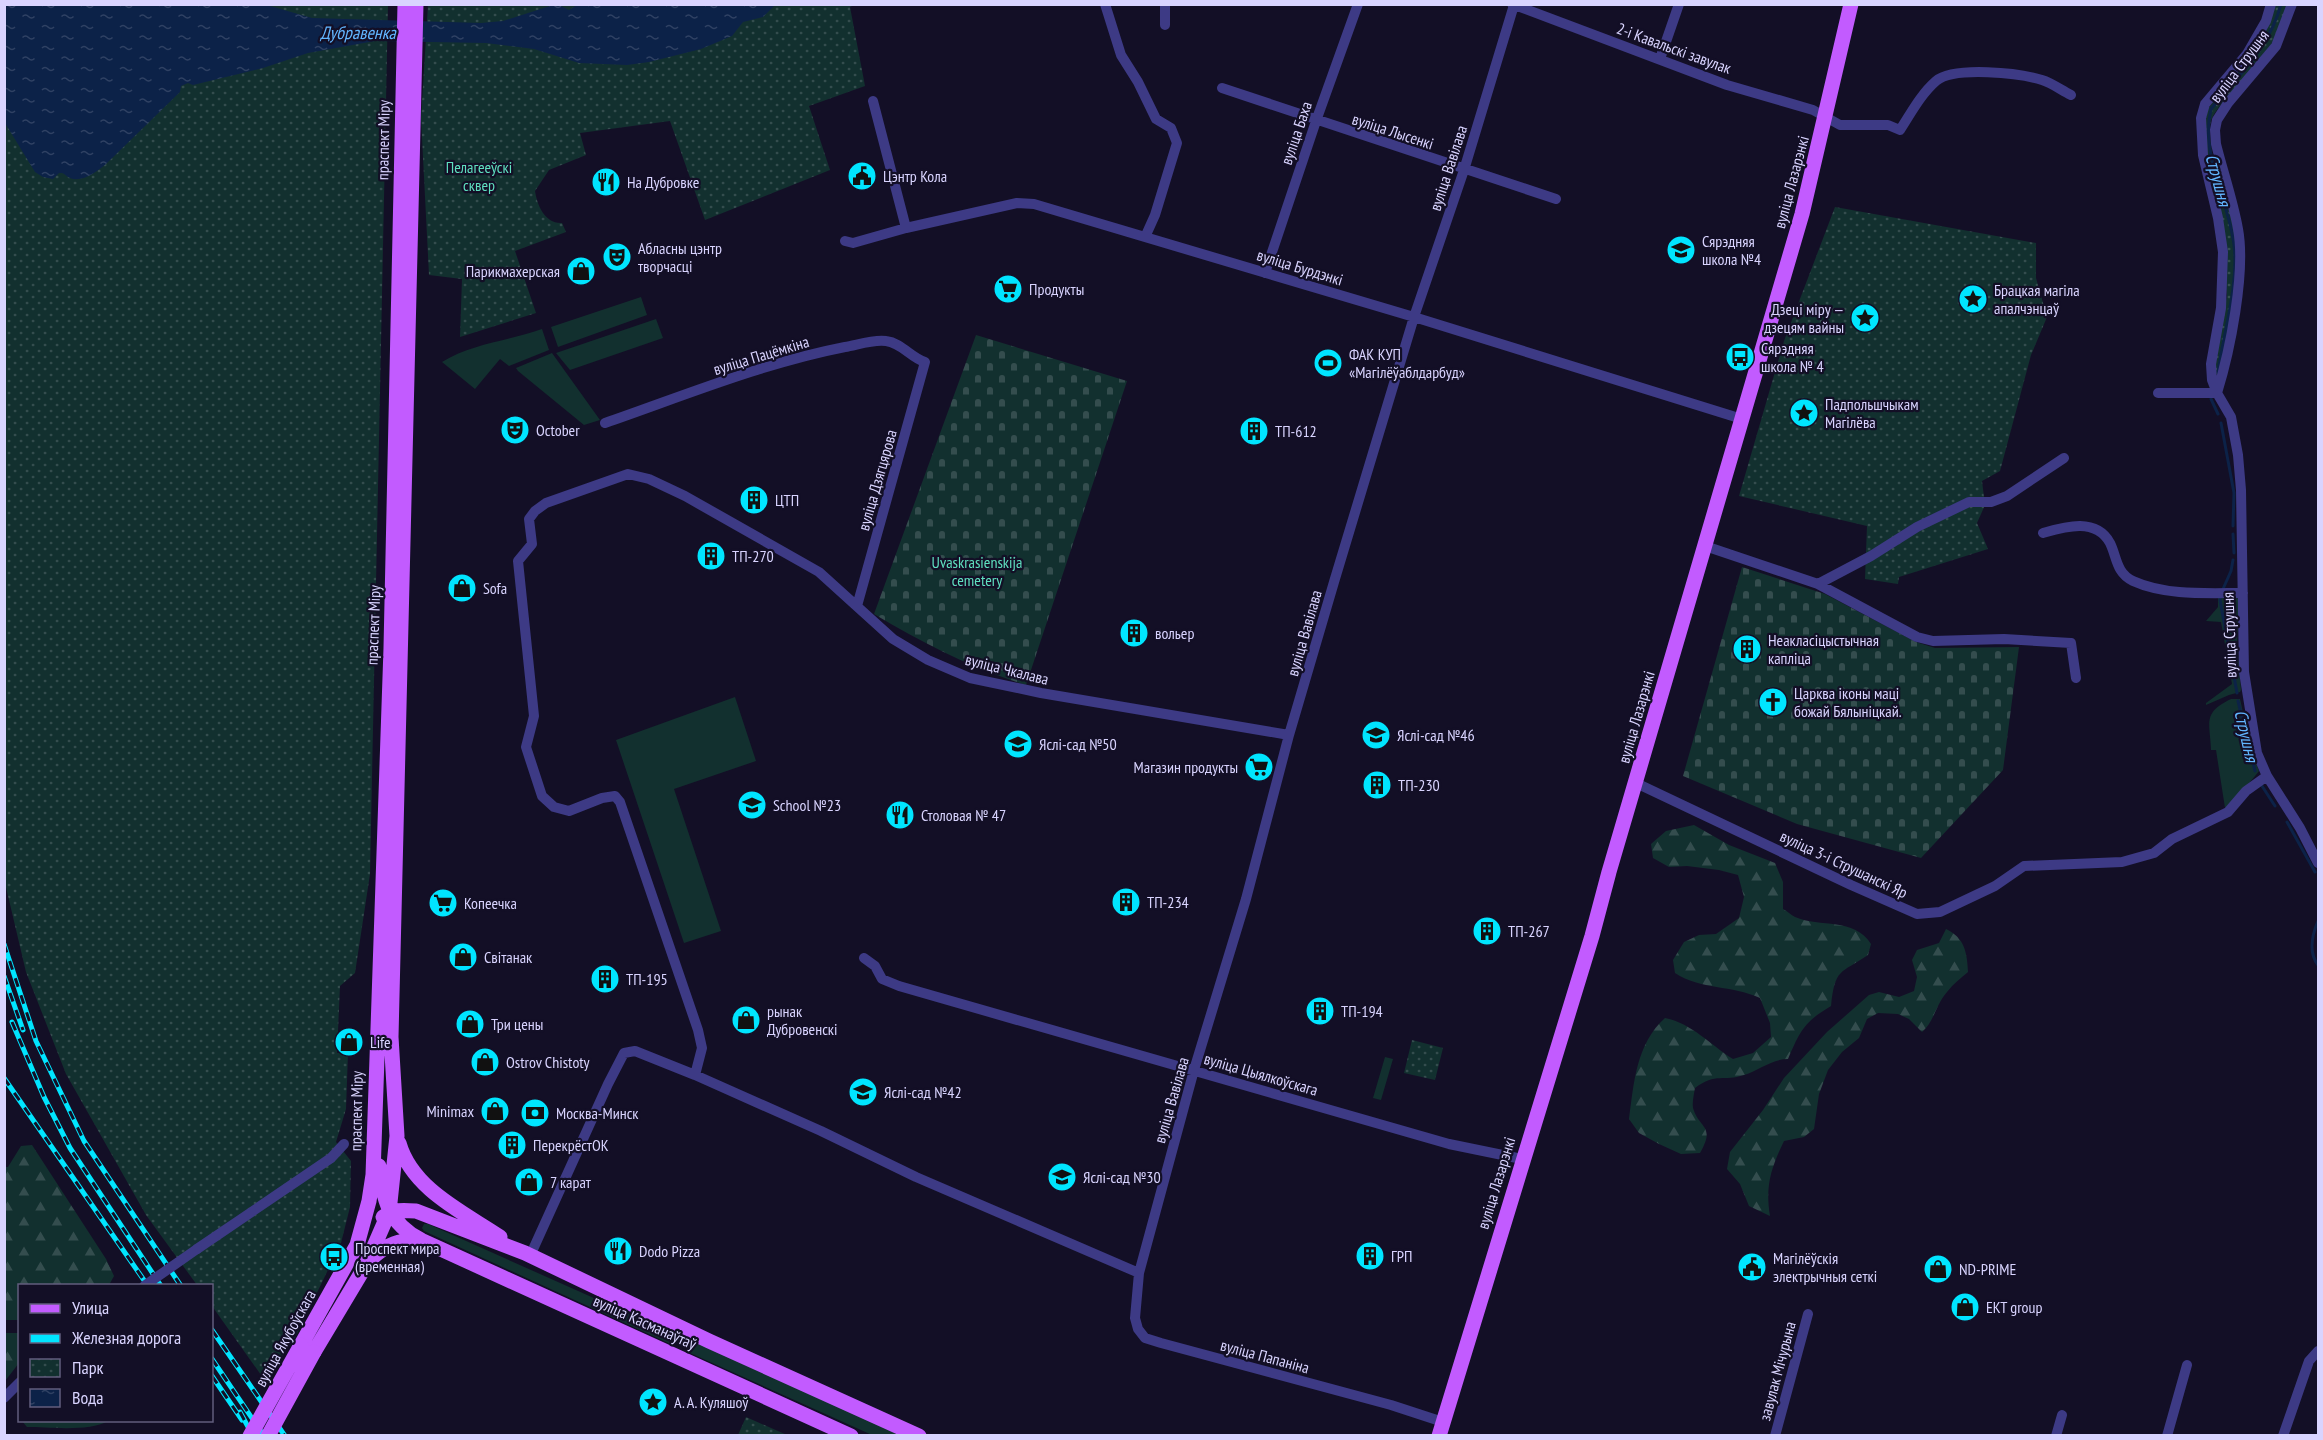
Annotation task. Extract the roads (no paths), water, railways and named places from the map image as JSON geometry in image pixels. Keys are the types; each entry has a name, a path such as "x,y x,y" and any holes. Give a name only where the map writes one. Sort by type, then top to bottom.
{"main road":[{"name":"праспект Міру","path":"366,1264 389,1212 397,1136 392,1026 409,345 405,4"},
{"name":"праспект Міру","path":"353,1252 369,1201 374,1137 407,103 416,4"},
{"name":"вуліца Лазарэнкі","path":"1441,1429 1592,936 1802,214 1851,4"},
{"name":"вуліца Касманаўтаў","path":"397,1136 406,1162 424,1185 527,1255"},
{"name":"вуліца Касманаўтаў","path":"374,1137 383,1194 389,1212 409,1234 851,1436"},
{"path":"353,1252 370,1227 389,1212 407,1210 429,1215"},
{"name":"вуліца Касманаўтаў","path":"429,1215 527,1255 919,1436"},
{"path":"423,1241 410,1224 416,1216 429,1215"},
{"name":"вуліца Касманаўтаў","path":"366,1264 380,1250 394,1242 423,1241"},
{"name":"вуліца Якубоўскага","path":"268,1436 353,1252"},
{"name":"вуліца Якубоўскага","path":"250,1436 366,1264"}],"street":[{"path":"1105,4 1121,55 1138,82 1156,119 1171,128 1177,143 1155,215 1146,236"},
{"path":"1165,4 1165,25"},
{"name":"вуліца Баха","path":"1266,273 1316,121 1358,4"},
{"path":"1660,59 1679,4"},
{"name":"вуліца Струшня","path":"2271,4 2266,21 2247,54 2205,104 2201,118 2203,155 2218,218 2223,252 2221,308 2211,364 2212,380 2231,417 2235,431 2241,490 2244,672 2257,753 2266,776 2300,828 2319,863"},
{"name":"вуліца Струшня","path":"2217,393 2223,373 2236,298 2240,249 2238,230 2216,144 2215,130 2217,120 2228,103 2276,46 2292,4"},
{"name":"2-і Кавальскі завулак","path":"1513,5 1727,85 1813,110 1840,125 1888,125 1900,130 1925,92 1938,79 1949,74 1975,71 2040,79 2071,95"},
{"name":"вуліца Вавілава","path":"1139,1273 1194,1070 1246,899 1289,735 1414,317 1464,170 1513,5"},
{"name":"вуліца Лысенкі","path":"1222,88 1556,200"},
{"path":"873,101 906,228"},
{"name":"вуліца Бурдэнкі","path":"845,241 853,243 906,228 1017,203 1034,204 1414,317 1742,419"},
{"name":"вуліца Пацёмкіна","path":"604,423 754,371 830,350 883,340 897,343 915,359 925,362"},
{"name":"вуліца Дзягцярова","path":"857,606 925,362"},
{"path":"2158,393 2217,393"},
{"path":"1818,584 1917,527 1969,502 1991,502 2007,496 2064,458"},
{"name":"вуліца Чкалава","path":"695,1075 702,1048 698,1030 620,802 615,796 602,798 569,812 554,807 542,796 526,747 534,716 518,561 532,544 529,519 534,510 546,503 628,474 649,479 716,513 819,573 893,639 928,660 970,678 1041,693 1289,735"},
{"path":"2043,533 2072,525 2100,531 2110,543 2115,561 2123,573 2131,580 2157,589 2243,593"},
{"path":"1705,546 1818,584 1917,637 1933,641 2020,639 2071,643 2076,678"},
{"name":"вуліца 3-і Струшанскі Яр","path":"1636,783 1917,914 1940,912 1995,886 2024,866 2122,862 2154,853 2172,839 2228,812 2246,791 2266,776"},
{"name":"вуліца Цыялкоўскага","path":"864,958 875,966 882,979 899,986 1449,1144 1522,1159"},
{"path":"527,1255 545,1227 624,1053 635,1051 695,1075 821,1131 916,1177 1139,1273"},
{"path":"147,1284 331,1158 345,1144"},
{"name":"вуліца Папаніна","path":"1139,1273 1135,1318 1138,1329 1145,1338 1391,1405 1441,1429"},
{"name":"завулак Мічурына","path":"1776,1436 1808,1314"},
{"path":"2283,1436 2309,1361 2319,1351"},
{"path":"2167,1436 2187,1365"},
{"path":"4,1398 18,1384"},
{"path":"2056,1436 2062,1415"}],"water":[{"name":"Дубравенка","path":"263,4 312,18 481,23 503,21 553,5 569,10 579,4 775,5 763,17 743,22 732,36 701,49 627,65 579,63 534,49 486,43 375,41 308,53 263,68 193,85 188,83 181,86 180,92 106,164 80,179 59,173 53,179 35,172 5,123 4,5"}],"waterway":[{"name":"Струшня","path":"2218,372 2233,291 2235,259 2231,227 2216,177 2209,143 2211,109 2261,47 2276,20 2281,4"},
{"name":"Струшня","path":"2211,399 2218,414"},
{"name":"Струшня","path":"2221,423 2234,493 2233,526"},
{"name":"Струшня","path":"2233,534 2234,553"},
{"name":"Струшня","path":"2223,589 2233,560"},
{"name":"Струшня","path":"2221,596 2237,693"},
{"name":"Струшня","path":"2238,701 2255,771"},
{"name":"Струшня","path":"2262,786 2275,806"},
{"name":"Струшня","path":"2287,822 2315,872"},
{"name":"Струшня","path":"2318,921 2312,943 2313,955 2318,965"}],"railway":[{"path":"4,944 36,1041 84,1141 180,1284"},
{"path":"4,976 23,1030"},
{"path":"12,1022 44,1097 70,1148 160,1284"},
{"path":"4,1078 147,1284"},
{"path":"213,1331 285,1436"},
{"path":"213,1360 264,1436"},
{"path":"213,1377 242,1420"},
{"path":"240,1412 253,1436"}],"place":[{"name":"Цэнтр Кола","path":"862,176"},
{"name":"На Дубровке","path":"606,182"},
{"name":"Сярэдняя школа №4","path":"1681,250"},
{"name":"Абласны цэнтр творчасці","path":"617,257"},
{"name":"Парикмахерская","path":"581,271"},
{"name":"Продукты","path":"1008,289"},
{"name":"Брацкая магіла апалчэнцаў","path":"1973,299"},
{"name":"Дзеці міру — дзецям вайны","path":"1865,318"},
{"name":"Сярэдняя школа № 4","path":"1740,357"},
{"name":"ФАК КУП «Магілёўаблдарбуд»","path":"1328,363"},
{"name":"Падпольшчыкам Магілёва","path":"1804,413"},
{"name":"October","path":"515,430"},
{"name":"ТП-612","path":"1254,431"},
{"name":"ЦТП","path":"754,500"},
{"name":"ТП-270","path":"711,556"},
{"name":"Sofa","path":"462,588"},
{"name":"вольер","path":"1134,633"},
{"name":"Неакласіцыстычная капліца","path":"1747,649"},
{"name":"Царква іконы маці божай Бялыніцкай.","path":"1773,702"},
{"name":"Яслі-сад №46","path":"1376,735"},
{"name":"Яслі-сад №50","path":"1018,744"},
{"name":"Магазин продукты","path":"1259,767"},
{"name":"ТП-230","path":"1377,785"},
{"name":"School №23","path":"752,805"},
{"name":"Столовая № 47","path":"900,815"},
{"name":"ТП-234","path":"1126,902"},
{"name":"Копеечка","path":"443,903"},
{"name":"ТП-267","path":"1487,931"},
{"name":"Світанак","path":"463,957"},
{"name":"ТП-195","path":"605,979"},
{"name":"ТП-194","path":"1320,1011"},
{"name":"рынак Дубровенскі","path":"746,1020"},
{"name":"Три цены","path":"470,1024"},
{"name":"Life","path":"349,1042"},
{"name":"Ostrov Chistoty","path":"485,1062"},
{"name":"Яслі-сад №42","path":"863,1092"},
{"name":"Minimax","path":"495,1111"},
{"name":"Москва-Минск","path":"535,1113"},
{"name":"ПерекрёстОК","path":"512,1145"},
{"name":"Яслі-сад №30","path":"1062,1177"},
{"name":"7 карат","path":"529,1182"},
{"name":"Dodo Pizza","path":"618,1251"},
{"name":"ГРП","path":"1370,1256"},
{"name":"Проспект мира (временная)","path":"334,1257"},
{"name":"Магілёўскія электрычныя сеткі","path":"1752,1267"},
{"name":"ND-PRIME","path":"1938,1269"},
{"name":"EKT group","path":"1965,1307"},
{"name":"А. А. Куляшоў","path":"653,1402"}],"park label":[{"name":"Пелагееўскі сквер","path":"479,176"},
{"name":"Uvaskrasienskija cemetery","path":"977,571"}]}
